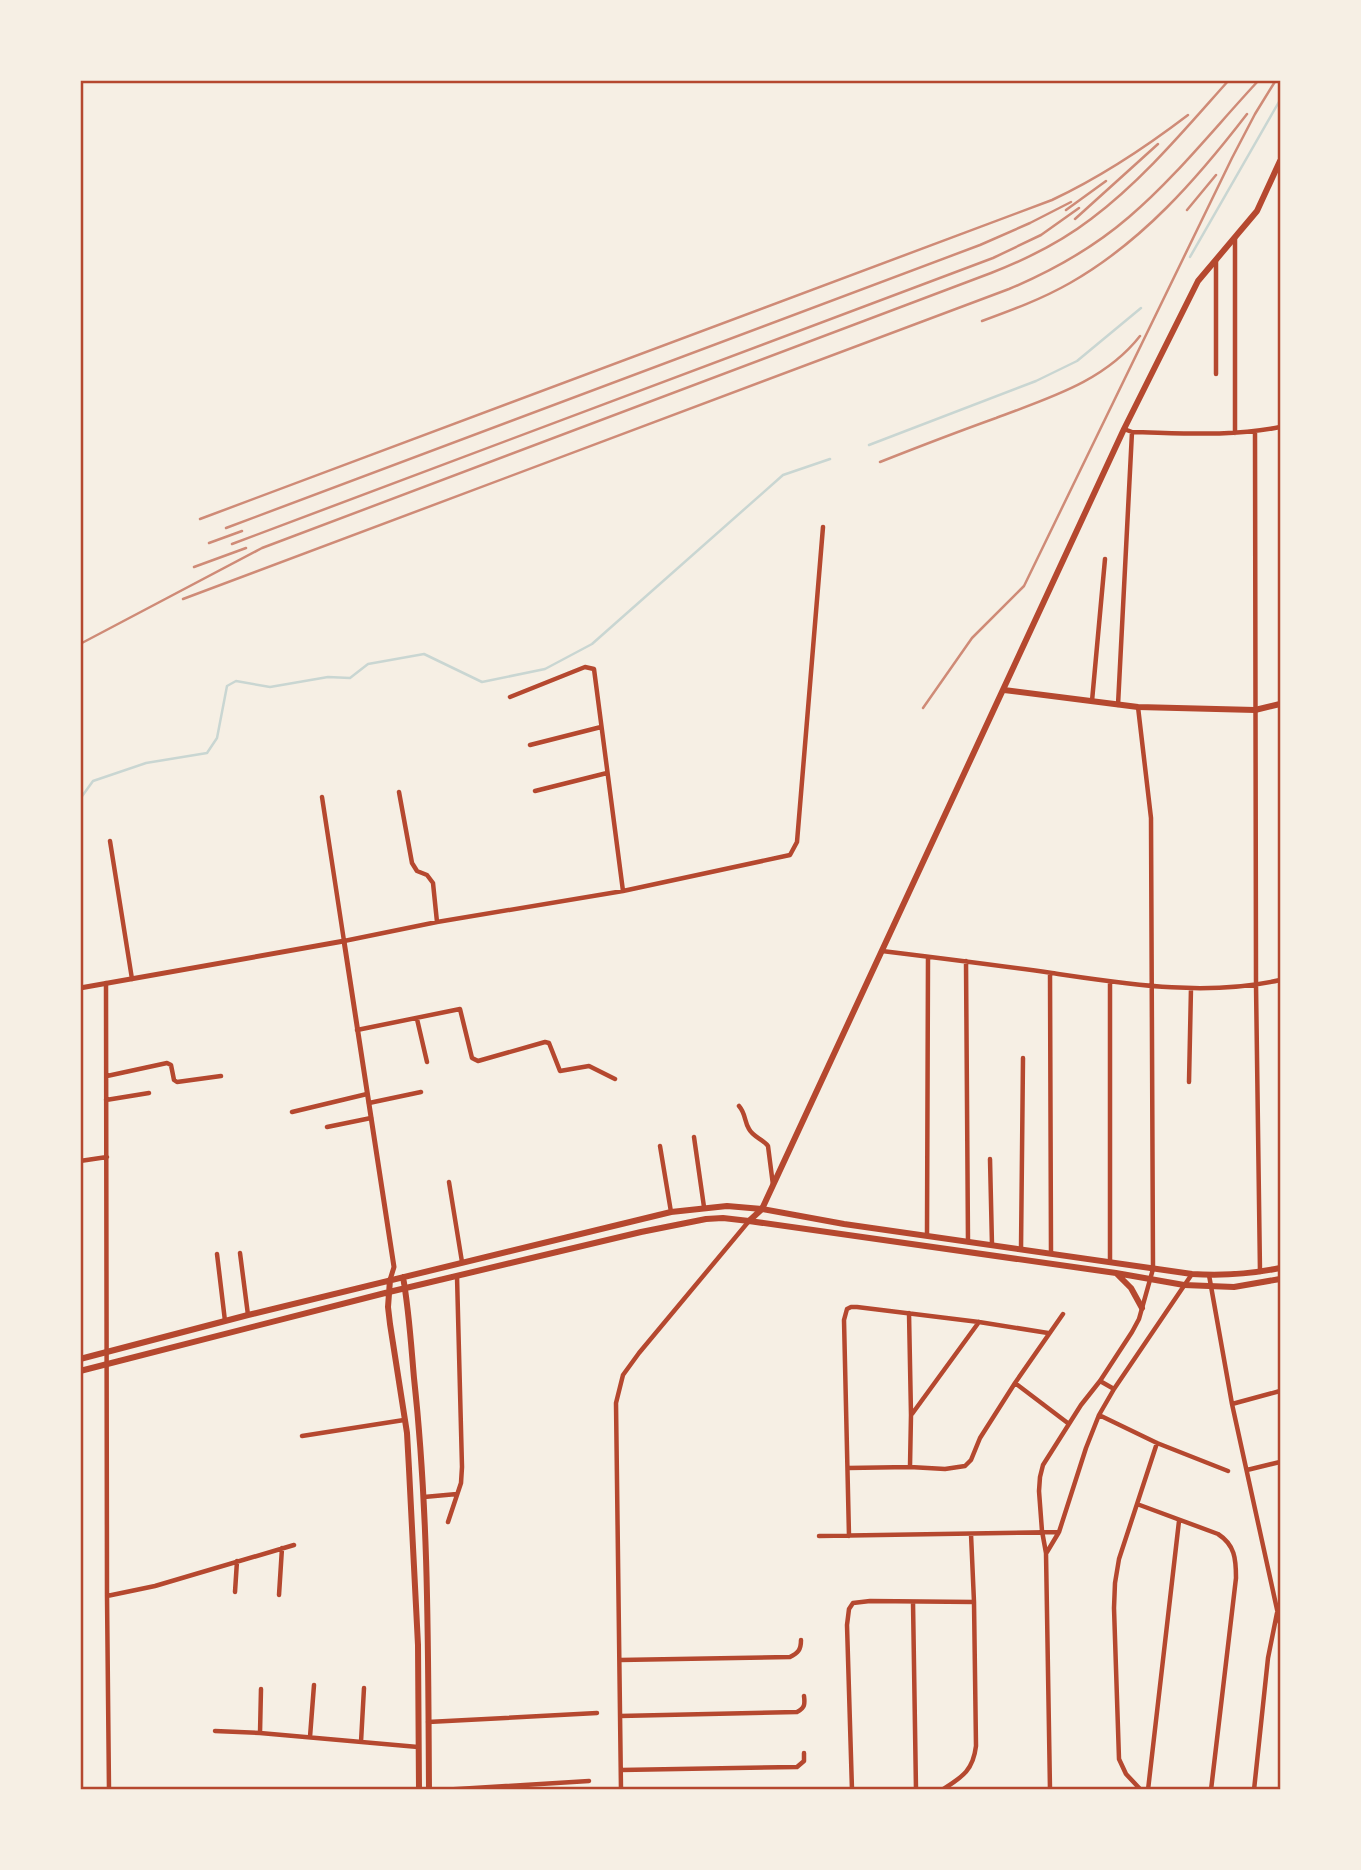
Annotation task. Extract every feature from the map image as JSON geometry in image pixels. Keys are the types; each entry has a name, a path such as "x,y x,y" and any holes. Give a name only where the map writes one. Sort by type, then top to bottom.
{"main road":[{"path":"749,1221 762,1209 773,1186 881,950 1198,281 1257,211 1280,161"},
{"path":"1004,690 1138,707 1255,710 1280,704"},
{"path":"80,1359 462,1262 671,1212 704,1207 762,1209 844,1224 1209,1275 1280,1268"},
{"path":"80,1371 405,1288 689,1221 723,1218 1210,1288 1255,1285 1280,1279"},
{"path":"1115,1273 1131,1288 1142,1308"},
{"path":"403,1277 422,1467 428,1629 429,1790"},
{"path":"390,1280 390,1324 409,1469 418,1646 419,1790"},
{"path":"409,1469 422,1467"}],"street":[{"path":"1234,237 1236,433"},
{"path":"1216,259 1216,374"},
{"path":"1118,705 1128,431 1236,433 1280,426"},
{"path":"1255,432 1256,985 1260,1272"},
{"path":"80,988 437,922 623,891 790,855 797,842 823,527"},
{"path":"1092,701 1105,559"},
{"path":"510,697 585,667 594,669 623,891"},
{"path":"1050,1790 1046,1553 1042,1531 1040,1478 1044,1465 1069,1423 1132,1332 1153,1269 1151,818 1138,707"},
{"path":"530,745 601,727"},
{"path":"534,791 607,773"},
{"path":"399,792 412,863 417,871 427,875 433,883 437,922"},
{"path":"322,797 394,1267 390,1280"},
{"path":"110,841 132,979"},
{"path":"881,950 1153,986 1191,988 1256,985 1280,980"},
{"path":"927,1236 928,957"},
{"path":"966,961 968,1242"},
{"path":"1050,973 1051,1253"},
{"path":"1110,982 1110,1262"},
{"path":"106,983 109,1790"},
{"path":"1189,1082 1191,988"},
{"path":"357,1030 460,1009 472,1058 478,1061 545,1042 549,1043 559,1071 593,1066 615,1079"},
{"path":"417,1019 426,1062"},
{"path":"1021,1249 1023,1058"},
{"path":"107,1076 167,1063 171,1065 174,1080 177,1082 221,1076"},
{"path":"369,1103 421,1092"},
{"path":"106,1100 149,1093"},
{"path":"292,1112 367,1094"},
{"path":"738,1106 744,1112 749,1129 768,1146 773,1186"},
{"path":"327,1127 371,1118"},
{"path":"694,1137 704,1207"},
{"path":"660,1146 671,1212"},
{"path":"80,1161 107,1157"},
{"path":"990,1159 992,1245"},
{"path":"449,1182 462,1262"},
{"path":"621,1790 617,1403 624,1375 639,1353 749,1221"},
{"path":"240,1253 248,1315"},
{"path":"216,1254 225,1321"},
{"path":"394,1267 403,1277"},
{"path":"1046,1553 1059,1532 1099,1415 1192,1273"},
{"path":"1209,1275 1232,1404 1277,1596 1254,1790"},
{"path":"448,1521 461,1483 462,1467 457,1276"},
{"path":"849,1536 845,1311 850,1307 909,1313 1048,1334"},
{"path":"909,1313 910,1466"},
{"path":"848,1468 965,1466 971,1460 980,1438 1063,1314"},
{"path":"911,1415 979,1322"},
{"path":"1100,1381 1114,1390"},
{"path":"1016,1383 1069,1423"},
{"path":"1232,1404 1280,1391"},
{"path":"1099,1415 1157,1443 1228,1471"},
{"path":"302,1436 404,1420"},
{"path":"1141,1790 1126,1774 1119,1759 1114,1608 1119,1559 1157,1443"},
{"path":"1247,1470 1280,1462"},
{"path":"423,1497 457,1493"},
{"path":"1137,1504 1218,1534 1233,1548 1236,1578 1210,1790"},
{"path":"1148,1790 1180,1521"},
{"path":"820,1536 1059,1532"},
{"path":"942,1790 965,1773 975,1756 971,1534"},
{"path":"107,1595 155,1586 294,1545"},
{"path":"279,1595 282,1548"},
{"path":"235,1592 237,1561"},
{"path":"852,1790 847,1625 849,1609 853,1603 859,1602 974,1602"},
{"path":"913,1602 916,1790"},
{"path":"1277,1612 1280,1623"},
{"path":"620,1660 790,1657 801,1648 801,1640"},
{"path":"310,1737 314,1685"},
{"path":"361,1742 364,1688"},
{"path":"260,1733 261,1689"},
{"path":"620,1716 797,1712 802,1710 804,1696"},
{"path":"428,1722 597,1713"},
{"path":"215,1731 418,1747"},
{"path":"621,1770 797,1767 804,1761 804,1753"},
{"path":"441,1790 589,1781"}],"waterway":[{"path":"1190,257 1280,100"},
{"path":"869,445 1036,381 1077,361 1141,308"},
{"path":"80,799 93,781 146,763 207,753 217,738 227,686 236,681 270,687 328,677 350,678 368,664 424,654 482,682 545,669 592,644 783,475 830,459"}],"railway":[{"path":"80,644 262,548 1031,256 1056,243 1110,204 1163,153 1229,80"},
{"path":"183,599 1041,275 1087,249 1146,202 1259,80"},
{"path":"923,708 972,638 1024,586 1232,158 1276,80"},
{"path":"982,321 1059,289 1121,248 1167,208 1247,114"},
{"path":"200,519 1052,200 1123,161 1188,115"},
{"path":"1075,219 1158,144"},
{"path":"1187,210 1216,175"},
{"path":"1066,210 1106,181"},
{"path":"226,528 980,245 1071,202"},
{"path":"232,544 993,258 1041,235 1079,208"},
{"path":"880,462 1074,387 1110,365 1140,336"},
{"path":"209,543 242,531"},
{"path":"194,567 246,548"}]}
